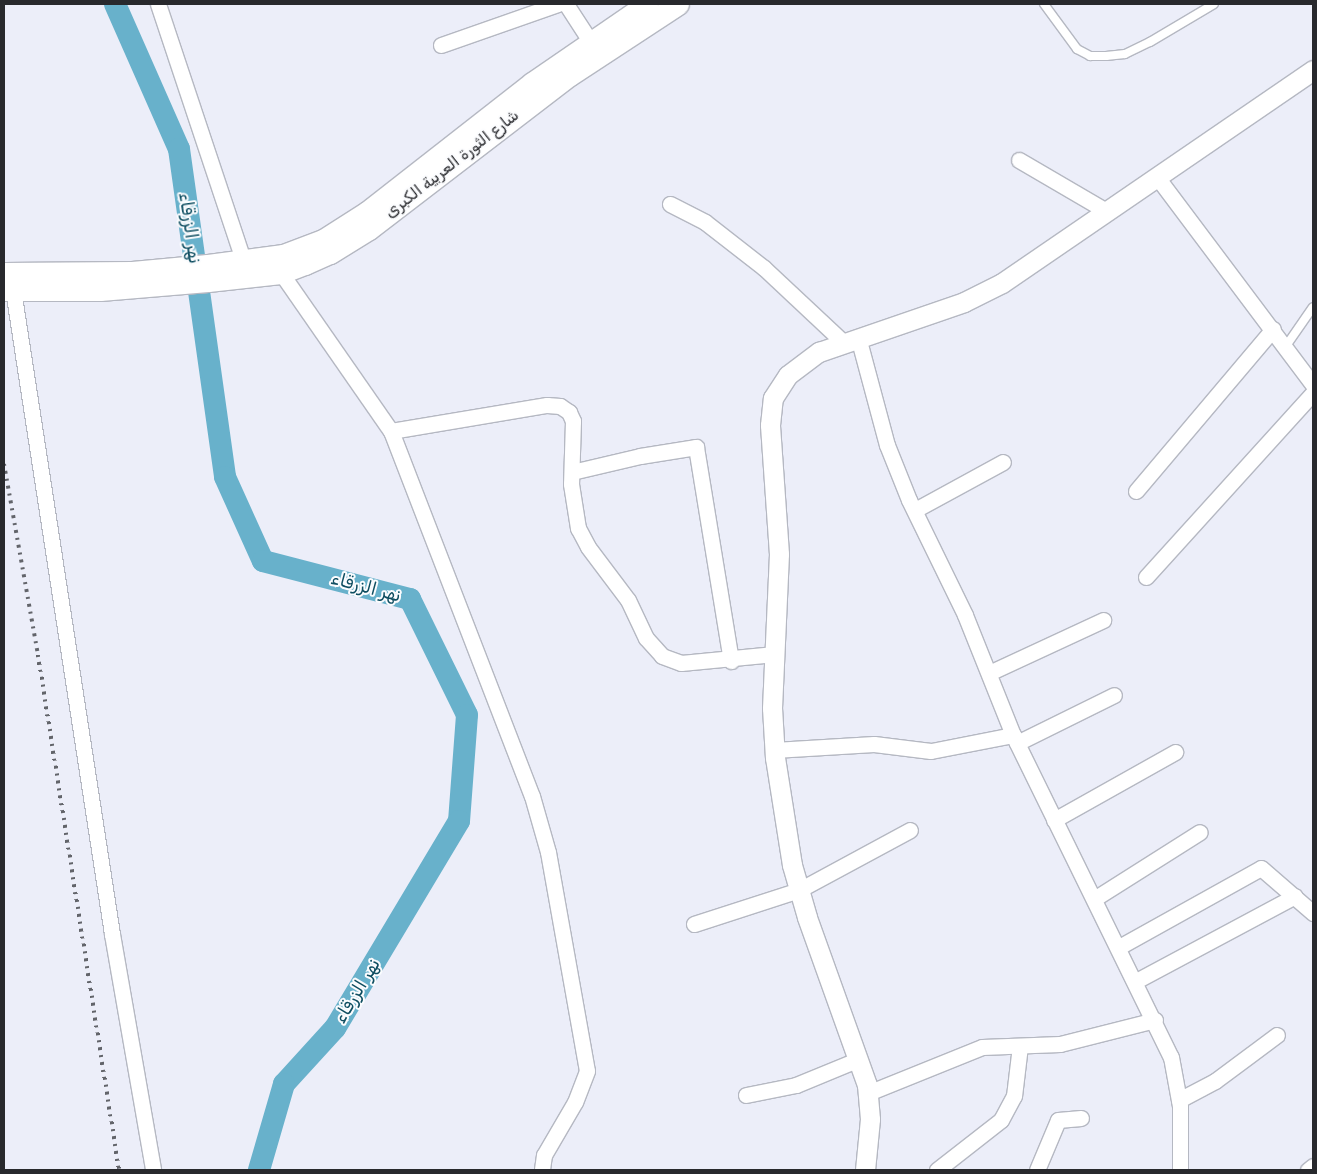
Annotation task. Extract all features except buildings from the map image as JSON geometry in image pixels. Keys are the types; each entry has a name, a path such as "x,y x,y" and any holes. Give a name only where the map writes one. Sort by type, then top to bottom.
{"main road":[{"name":"شارع الثورة العربية الكبرى","path":"208,273 243,260 297,251 344,227 590,41 647,4"},
{"name":"شارع الثورة العربية الكبرى","path":"208,273 281,273 348,243 563,80 678,4"},
{"path":"7,284 100,290 166,276 208,273"}],"street":[{"path":"158,4 243,260"},
{"path":"441,45 558,4"},
{"path":"566,4 590,41"},
{"path":"865,1170 868,1093 859,1059 799,890 784,820 774,750 774,654 779,554 770,425 773,398 778,387 802,363 850,340 964,302 1022,271 1313,70"},
{"path":"1019,160 1108,212"},
{"path":"1157,177 1312,378"},
{"path":"670,204 705,222 764,268 850,340 887,445 989,673 1015,739 1136,981 1171,1057 1179,1100 1180,1170"},
{"path":"281,273 391,431 532,796 551,866 587,1071 575,1102 544,1155 542,1170"},
{"path":"7,284 112,934 153,1170"},
{"path":"1136,491 1273,328"},
{"path":"1146,577 1313,393"},
{"path":"391,431 480,414 547,405 560,406 569,412 573,421 572,472 574,505 582,538 618,584 656,651 681,663 731,661 774,654"},
{"path":"572,472 640,456 696,447 731,661"},
{"path":"915,510 1003,462"},
{"path":"989,673 1103,620"},
{"path":"774,750 874,744 931,751 1015,739 1114,695"},
{"path":"1054,820 1175,752"},
{"path":"694,924 799,890 910,830"},
{"path":"1094,898 1200,832"},
{"path":"1119,947 1254,870 1267,871 1313,913"},
{"path":"1136,981 1295,896"},
{"path":"868,1093 982,1047 1060,1044 1155,1020"},
{"path":"1179,1100 1215,1081 1277,1035"},
{"path":"937,1170 1001,1120 1014,1096 1020,1046"},
{"path":"746,1095 796,1085 859,1059"},
{"path":"1037,1170 1058,1120 1081,1118"},
{"path":"1308,1170 1313,1166"}],"lane":[{"path":"1044,4 1070,41 1090,56 1125,54 1214,4"},
{"path":"1286,346 1313,307"}],"waterway":[{"name":"نهر الزرقاء","path":"115,4 179,149 225,477 263,561 410,599 467,715 459,821 335,1028 284,1084 259,1170"}],"railway":[{"path":"4,464 38,655 119,1170"}]}
